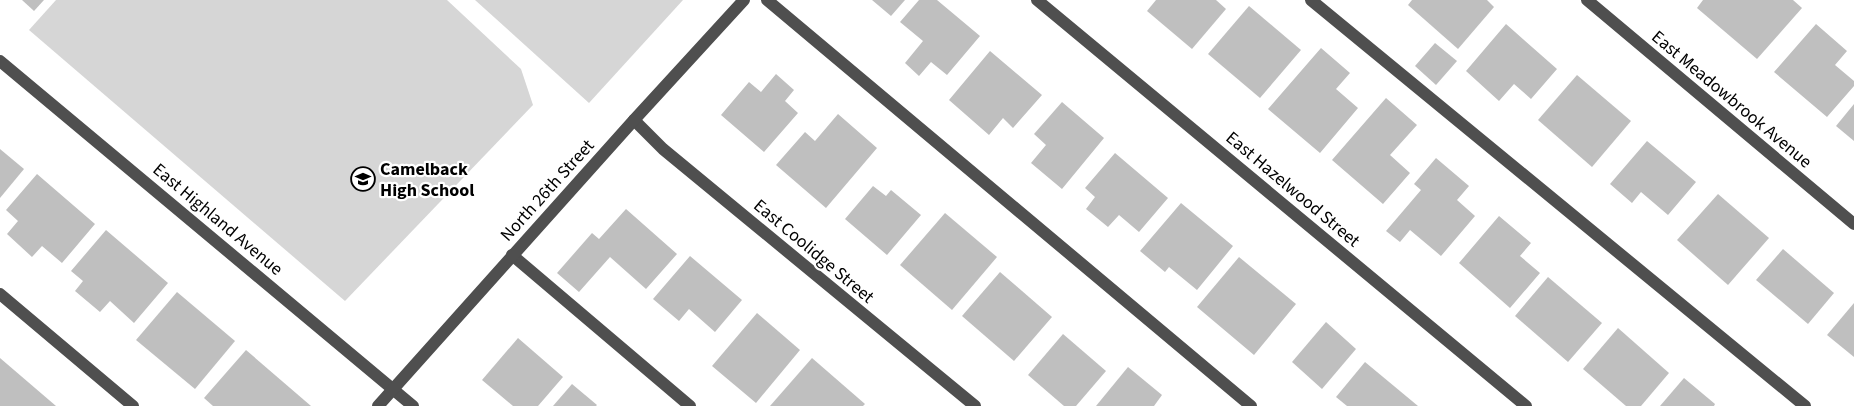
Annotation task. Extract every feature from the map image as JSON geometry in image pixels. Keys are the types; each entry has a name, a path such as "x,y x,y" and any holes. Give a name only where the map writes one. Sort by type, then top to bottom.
{"street":[{"name":"North 26th Street","path":"378,406 512,255 744,0"},
{"path":"767,0 1251,406"},
{"name":"East Hazelwood Street","path":"1037,0 1526,406"},
{"path":"1311,0 1805,406"},
{"name":"East Meadowbrook Avenue","path":"1587,0 1854,224"},
{"name":"East Highland Avenue","path":"0,61 413,406"},
{"name":"East Coolidge Street","path":"634,120 663,149 975,406"},
{"path":"512,255 690,406"},
{"path":"0,294 133,406"}],"shaded area":[{"name":"Camelback High School","path":"56,0 447,0 521,69 533,105 345,301 29,30"},
{"path":"475,0 683,0 589,103"}],"building":[{"path":"22,0 44,0 34,11"},
{"path":"872,0 905,0 891,16"},
{"path":"919,0 937,0 980,36 947,75 931,62 919,76 905,63 923,41 900,22"},
{"path":"1156,0 1216,0 1226,9 1192,49 1147,11"},
{"path":"1412,0 1487,0 1494,7 1458,49 1408,5"},
{"path":"1703,0 1793,0 1802,8 1757,59 1697,8"},
{"path":"1249,6 1301,50 1260,98 1208,54"},
{"path":"1506,24 1557,69 1531,99 1514,84 1499,101 1466,71"},
{"path":"1816,24 1847,51 1835,65 1854,81 1854,86 1827,117 1774,72"},
{"path":"1435,43 1457,61 1436,85 1415,66"},
{"path":"1321,48 1350,73 1336,89 1358,108 1320,153 1268,109"},
{"path":"990,51 1042,95 1013,128 1003,118 989,135 949,100"},
{"path":"776,74 794,90 785,101 798,113 764,152 721,115 749,82 761,92"},
{"path":"1577,75 1631,121 1592,167 1538,120"},
{"path":"1386,98 1417,125 1390,155 1410,173 1383,204 1332,160"},
{"path":"1062,102 1104,138 1062,189 1031,163 1046,145 1034,134"},
{"path":"1854,104 1854,141 1836,126"},
{"path":"838,114 877,148 826,208 776,165 805,132 815,141"},
{"path":"1647,141 1696,182 1668,215 1641,192 1632,203 1610,184"},
{"path":"0,149 24,169 0,198"},
{"path":"1115,153 1168,198 1139,232 1119,215 1108,227 1086,209 1095,197 1085,188"},
{"path":"1436,158 1469,186 1457,200 1475,216 1441,256 1410,230 1400,242 1386,231 1421,190 1414,184"},
{"path":"37,174 95,224 62,263 42,246 32,257 7,234 18,221 6,210"},
{"path":"873,186 886,196 891,190 921,215 887,255 845,219"},
{"path":"1718,194 1769,238 1728,285 1677,240"},
{"path":"1181,203 1233,246 1197,290 1169,267 1165,272 1140,251"},
{"path":"626,209 677,254 646,289 610,257 579,292 557,273 592,233 599,239"},
{"path":"945,213 997,257 952,310 900,265"},
{"path":"1499,216 1531,243 1520,256 1540,273 1510,308 1459,263"},
{"path":"106,230 168,283 134,323 110,301 100,312 75,291 83,281 71,271"},
{"path":"1783,249 1834,293 1808,324 1756,280"},
{"path":"690,256 742,300 715,332 689,309 679,321 653,299"},
{"path":"1239,257 1296,304 1254,355 1197,307"},
{"path":"1000,272 1052,317 1014,361 962,316"},
{"path":"1548,277 1602,323 1568,362 1515,316"},
{"path":"177,292 235,341 195,389 136,340"},
{"path":"1854,303 1854,357 1827,335"},
{"path":"757,313 800,350 756,403 712,366"},
{"path":"1326,322 1356,349 1322,389 1292,362"},
{"path":"1618,328 1669,373 1641,406 1626,406 1583,369"},
{"path":"1063,334 1106,371 1076,406 1064,406 1028,375"},
{"path":"518,338 563,377 538,406 513,406 482,380"},
{"path":"246,350 311,406 213,406 204,398"},
{"path":"0,358 56,406 0,406"},
{"path":"812,358 865,404 863,406 770,406"},
{"path":"1365,362 1418,406 1347,406 1336,397"},
{"path":"1128,367 1162,395 1154,406 1096,406"},
{"path":"1684,378 1715,404 1714,406 1660,406"},
{"path":"572,384 597,405 553,406"}],"place":[{"name":"Camelback High School","path":"363,179"}]}
